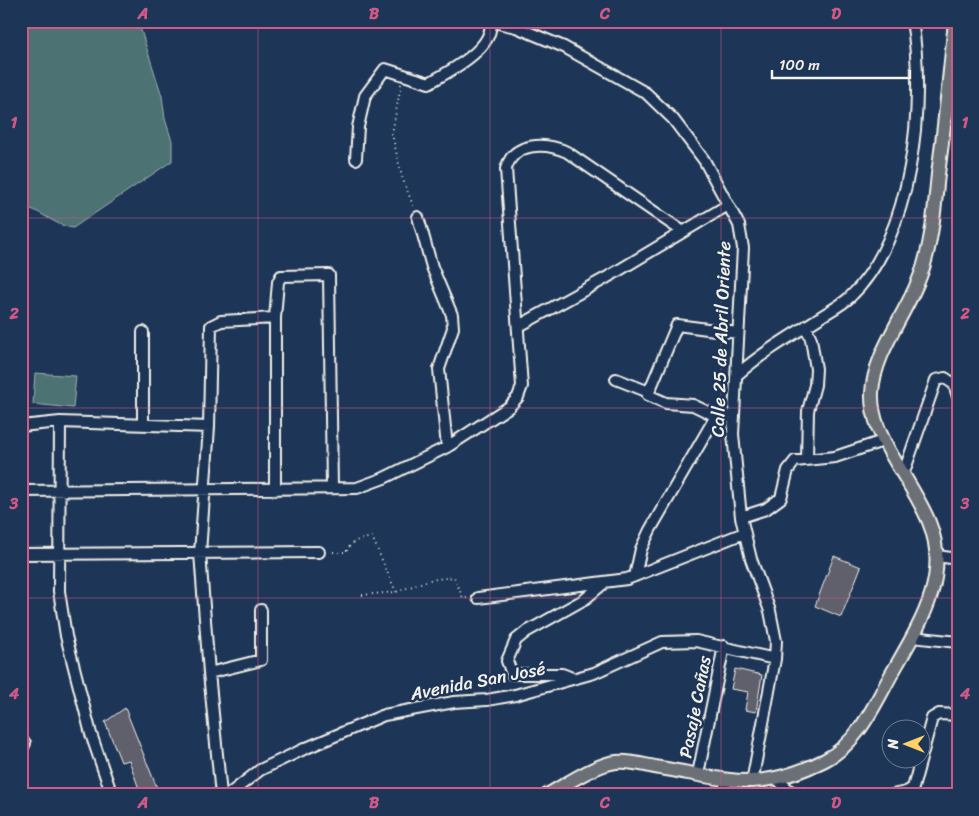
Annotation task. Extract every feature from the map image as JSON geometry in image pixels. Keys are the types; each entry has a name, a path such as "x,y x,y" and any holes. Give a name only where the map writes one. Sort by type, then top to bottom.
{"main road":[{"path":"547,795 600,767 617,762 698,774 726,782 752,782 778,779 828,759 846,745 864,723 912,637 929,600 938,570 937,556 930,524 883,440 872,408 873,385 881,358 914,292 925,261 930,238 955,21"}],"street":[{"path":"356,160 358,127 365,96 385,69 429,83 455,68 484,45 491,25 490,21"},
{"name":"Calle 25 de Abril Oriente","path":"490,21 516,27 564,47 646,93 673,119 704,160 739,224 743,248 738,333 738,374 734,417 741,517 744,533 770,610 776,641 775,659 752,782"},
{"path":"738,374 755,359 850,298 870,275 885,246 903,197 917,122 916,42 912,21"},
{"path":"21,491 357,488 384,478 447,447 509,407 518,397 522,386 519,326 506,177 509,160 514,153 522,149 543,145 556,147 567,152 682,231"},
{"path":"519,326 606,278 728,205"},
{"path":"418,217 432,266 452,315 453,328 439,369 447,447"},
{"path":"275,490 275,318 278,282 281,276 329,275 332,487"},
{"path":"221,795 208,673 200,553 209,427 210,326 221,321 275,318"},
{"path":"734,417 716,416 693,405 666,404 648,395 677,325 738,333"},
{"path":"806,326 812,338 816,369 815,385 808,411 807,458"},
{"path":"143,332 143,424"},
{"path":"903,475 936,380 945,378 954,384 958,396"},
{"path":"616,379 649,392"},
{"path":"635,576 641,549 647,536 716,416"},
{"path":"21,426 60,422 209,427"},
{"path":"60,422 59,591 66,636 91,734 112,795"},
{"path":"741,517 775,505 781,498 790,465 807,458 835,457 883,440"},
{"path":"478,598 604,583 635,576 744,533"},
{"path":"21,554 319,552"},
{"path":"937,556 958,559"},
{"path":"572,678 562,674 512,674 507,661 510,650 516,640 526,632 585,599 604,583"},
{"path":"208,673 261,660 261,610"},
{"path":"912,637 958,642"},
{"name":"Avenida San José","path":"228,795 260,770 384,715 454,702 487,700 515,694 594,673 662,642 696,641 775,659"},
{"name":"Pasaje Cañas","path":"698,774 724,646"},
{"path":"892,795 906,792 913,788 932,718 939,714 958,715"},
{"path":"778,779 791,792 811,795"},
{"path":"724,795 726,782"}],"path":[{"path":"403,75 392,134 402,177 418,217"},
{"path":"319,552 347,552 347,549 355,541 372,537 396,592"},
{"path":"362,596 396,592 429,580 454,576 463,598 478,598"}],"green space":[{"path":"21,21 138,21 162,96 165,119 172,141 172,161 73,228 66,227 34,210 21,206"},
{"path":"35,373 76,376 73,408 33,404"}],"building":[{"path":"834,556 861,567 841,617 815,606"},
{"path":"735,669 762,675 756,712 745,710 748,692 731,689"},
{"path":"125,708 159,793 154,795 141,795 129,760 121,762 105,722"}]}
